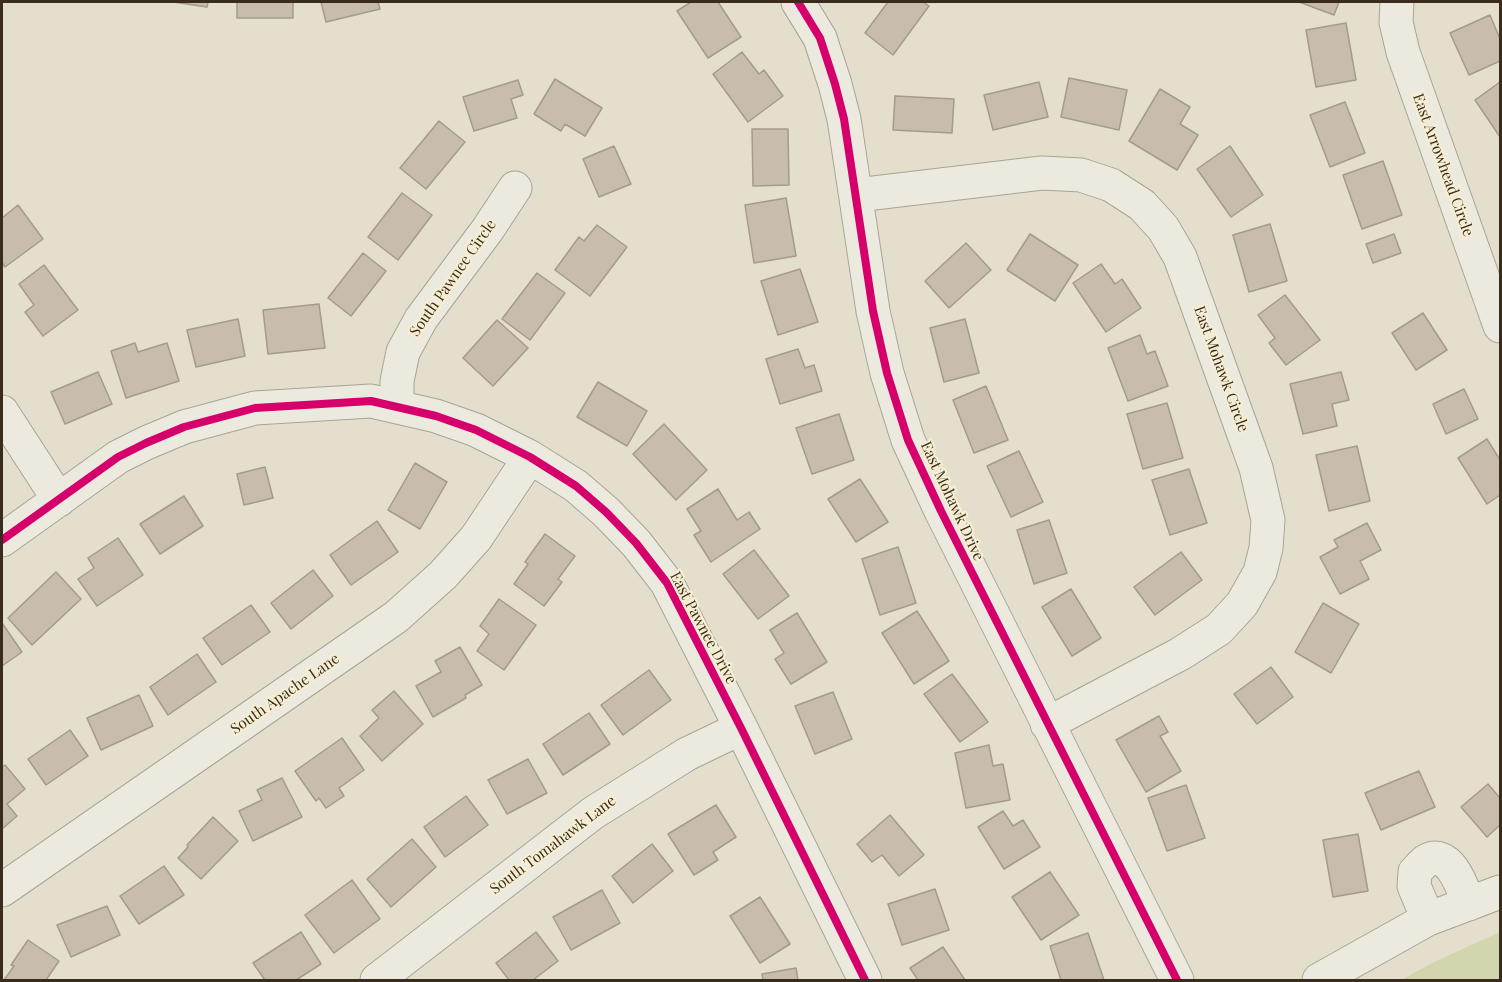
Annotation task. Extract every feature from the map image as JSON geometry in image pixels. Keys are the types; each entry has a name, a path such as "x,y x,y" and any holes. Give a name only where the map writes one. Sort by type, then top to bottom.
{"street":[{"name":"East Mohawk Drive","path":"798,2 820,39 844,119 873,310 887,373 908,440 941,512 1177,981"},
{"name":"East Arrowhead Circle","path":"1397,2 1396,22 1403,52 1500,326"},
{"name":"East Mohawk Circle","path":"856,195 1042,173 1081,175 1111,185 1142,205 1163,228 1180,257 1256,468 1268,520 1266,548 1260,572 1242,604 1219,629 1180,654 1047,724"},
{"name":"South Pawnee Circle","path":"397,407 397,381 403,352 421,319 488,229 515,188"},
{"name":"East Pawnee Drive","path":"2,540 118,458 146,443 218,416 255,408 371,401 436,416 476,430 530,456 576,486 606,512 636,543 666,583 741,728 865,981"},
{"path":"2,412 59,500"},
{"name":"South Apache Lane","path":"2,890 396,617 443,575 476,538 530,456"},
{"name":"South Tomahawk Lane","path":"378,981 593,813 687,754 741,728"},
{"path":"1428,919 1414,886 1415,872 1426,861 1437,859 1446,862 1455,871 1469,904"},
{"path":"1319,981 1428,919 1500,892"}],"green space":[{"path":"1500,932 1500,980 1401,980 1434,962"}],"building":[{"path":"173,2 208,2 207,7"},
{"path":"237,2 293,2 293,18 237,18"},
{"path":"321,2 378,2 380,9 326,22"},
{"path":"691,2 718,2 741,37 708,58 677,11"},
{"path":"888,2 923,2 929,6 893,55 865,33"},
{"path":"1299,2 1339,2 1334,15"},
{"path":"1490,15 1500,39 1500,61 1469,75 1450,33"},
{"path":"1346,23 1356,80 1316,87 1306,30"},
{"path":"742,52 759,74 764,70 783,96 748,122 713,74"},
{"path":"1069,78 1127,90 1119,130 1061,117"},
{"path":"555,79 602,108 585,136 565,124 561,131 534,114"},
{"path":"518,80 523,95 511,99 517,118 474,131 463,97"},
{"path":"1039,82 1048,117 993,130 984,95"},
{"path":"1500,82 1500,137 1475,100"},
{"path":"1160,89 1190,107 1180,124 1198,135 1177,170 1129,141"},
{"path":"895,96 954,99 952,133 893,130"},
{"path":"1345,102 1365,153 1330,167 1310,115"},
{"path":"439,121 465,142 426,189 400,168"},
{"path":"752,129 788,129 789,185 753,186"},
{"path":"614,146 631,184 599,197 583,159"},
{"path":"1230,146 1263,195 1231,217 1197,169"},
{"path":"1383,161 1402,215 1362,229 1343,175"},
{"path":"402,193 432,215 398,260 368,237"},
{"path":"786,198 796,256 754,263 745,205"},
{"path":"18,205 43,239 5,267 2,262 2,218"},
{"path":"1270,224 1287,281 1249,292 1233,235"},
{"path":"597,225 627,247 590,296 555,270 579,237 584,241"},
{"path":"1030,234 1078,265 1055,301 1007,270"},
{"path":"1394,234 1401,253 1373,263 1366,244"},
{"path":"966,243 991,270 949,308 925,281"},
{"path":"363,253 386,271 351,316 328,298"},
{"path":"1101,264 1115,284 1122,279 1141,308 1106,332 1073,283"},
{"path":"44,265 78,310 43,336 25,312 34,305 19,284"},
{"path":"800,269 818,322 778,335 761,281"},
{"path":"537,273 565,293 530,340 502,319"},
{"path":"1285,295 1320,340 1286,365 1269,343 1275,338 1258,315"},
{"path":"319,304 325,348 268,354 263,310"},
{"path":"1423,313 1447,350 1416,370 1392,333"},
{"path":"238,319 245,356 196,367 187,330"},
{"path":"965,319 979,373 944,382 930,328"},
{"path":"497,320 528,348 493,386 463,358"},
{"path":"1140,335 1147,354 1155,351 1168,386 1128,401 1108,348"},
{"path":"135,343 138,352 167,343 179,381 126,398 111,351"},
{"path":"798,349 805,368 814,365 822,391 780,404 766,359"},
{"path":"98,372 112,404 65,424 51,392"},
{"path":"1341,372 1349,400 1332,404 1337,426 1303,434 1290,384"},
{"path":"598,382 647,411 627,446 577,417"},
{"path":"986,386 1008,440 974,453 953,400"},
{"path":"1464,389 1478,419 1446,434 1433,404"},
{"path":"1167,403 1183,458 1143,469 1127,414"},
{"path":"839,414 854,460 812,474 796,428"},
{"path":"664,424 707,470 676,500 633,454"},
{"path":"1487,439 1500,460 1500,495 1487,504 1458,458"},
{"path":"1357,446 1370,501 1329,511 1316,455"},
{"path":"1019,451 1043,502 1011,517 987,466"},
{"path":"415,463 447,482 420,529 388,510"},
{"path":"265,467 273,498 244,505 237,474"},
{"path":"1189,469 1207,523 1170,535 1152,480"},
{"path":"860,479 888,522 856,542 828,499"},
{"path":"718,489 737,520 749,512 760,529 711,562 694,535 701,531 687,509"},
{"path":"184,496 203,526 160,554 140,524"},
{"path":"1049,520 1067,573 1034,584 1017,530"},
{"path":"377,521 398,552 351,585 330,555"},
{"path":"1367,523 1381,550 1360,561 1369,579 1340,594 1320,557 1338,547 1334,540"},
{"path":"545,534 575,556 558,579 562,582 544,606 514,584 528,564 525,562"},
{"path":"118,538 143,575 97,606 78,579 94,568 88,558"},
{"path":"898,547 916,603 880,615 862,559"},
{"path":"754,550 789,596 758,619 723,574"},
{"path":"1181,552 1202,580 1155,615 1134,587"},
{"path":"313,570 333,596 291,629 271,603"},
{"path":"56,572 81,599 32,645 8,618"},
{"path":"1071,589 1101,638 1072,656 1042,607"},
{"path":"499,599 536,625 504,670 477,651 489,634 480,626"},
{"path":"1323,603 1359,624 1331,673 1295,652"},
{"path":"251,605 270,632 222,665 203,638"},
{"path":"917,611 949,661 914,684 882,633"},
{"path":"797,613 827,662 791,684 775,659 784,653 770,630"},
{"path":"2,623 22,652 2,666"},
{"path":"460,647 482,685 465,695 466,698 433,717 416,686 441,672 435,661"},
{"path":"197,654 216,682 168,715 150,687"},
{"path":"1271,667 1293,697 1257,724 1234,694"},
{"path":"649,670 671,700 623,735 601,705"},
{"path":"952,674 988,722 960,742 924,694"},
{"path":"394,691 423,724 382,761 360,736 379,718 372,710"},
{"path":"833,692 852,739 815,754 795,706"},
{"path":"139,695 153,726 101,750 87,718"},
{"path":"589,713 610,744 563,775 543,744"},
{"path":"1159,716 1168,732 1160,736 1181,771 1146,792 1116,740"},
{"path":"70,730 88,756 46,785 28,759"},
{"path":"342,738 364,770 339,788 344,796 326,808 319,798 316,801 295,771"},
{"path":"989,745 993,766 1003,764 1010,800 966,808 955,753"},
{"path":"528,759 547,793 507,814 488,780"},
{"path":"5,765 25,789 7,804 17,816 2,829 2,767"},
{"path":"1419,771 1435,807 1381,830 1365,793"},
{"path":"282,778 302,817 253,841 239,811 262,800 257,790"},
{"path":"1488,784 1500,798 1500,825 1487,837 1461,807"},
{"path":"1186,785 1205,838 1167,851 1148,798"},
{"path":"466,796 488,825 445,857 424,827"},
{"path":"716,805 736,837 713,852 718,860 694,875 668,834"},
{"path":"1003,811 1013,826 1023,820 1040,847 1004,869 978,827"},
{"path":"890,815 924,855 899,876 882,855 872,862 857,844"},
{"path":"213,817 238,841 201,879 178,858"},
{"path":"1358,834 1368,891 1333,897 1323,840"},
{"path":"412,839 436,867 391,907 367,879"},
{"path":"652,844 673,871 633,903 612,876"},
{"path":"164,866 184,895 139,924 120,896"},
{"path":"1050,872 1079,915 1041,940 1012,897"},
{"path":"352,880 380,919 334,953 305,915"},
{"path":"935,889 949,930 902,945 888,904"},
{"path":"602,890 620,923 571,950 553,917"},
{"path":"760,897 790,944 760,963 730,916"},
{"path":"107,906 120,935 71,957 57,925"},
{"path":"301,932 321,964 296,980 265,980 253,963"},
{"path":"536,932 558,961 533,980 509,980 496,963"},
{"path":"1088,933 1104,980 1061,980 1050,946"},
{"path":"28,940 59,961 46,980 4,980 14,966 11,965"},
{"path":"943,947 965,980 918,980 910,968"},
{"path":"796,968 798,980 763,980 762,974"}],"cycle path":[{"path":"798,2 820,38 844,119 873,311 887,373 908,440 941,511 1177,980"},
{"path":"2,540 118,457 184,427 255,408 371,401 436,416 476,430 530,457 576,486 606,512 636,543 667,583 865,980"}]}
